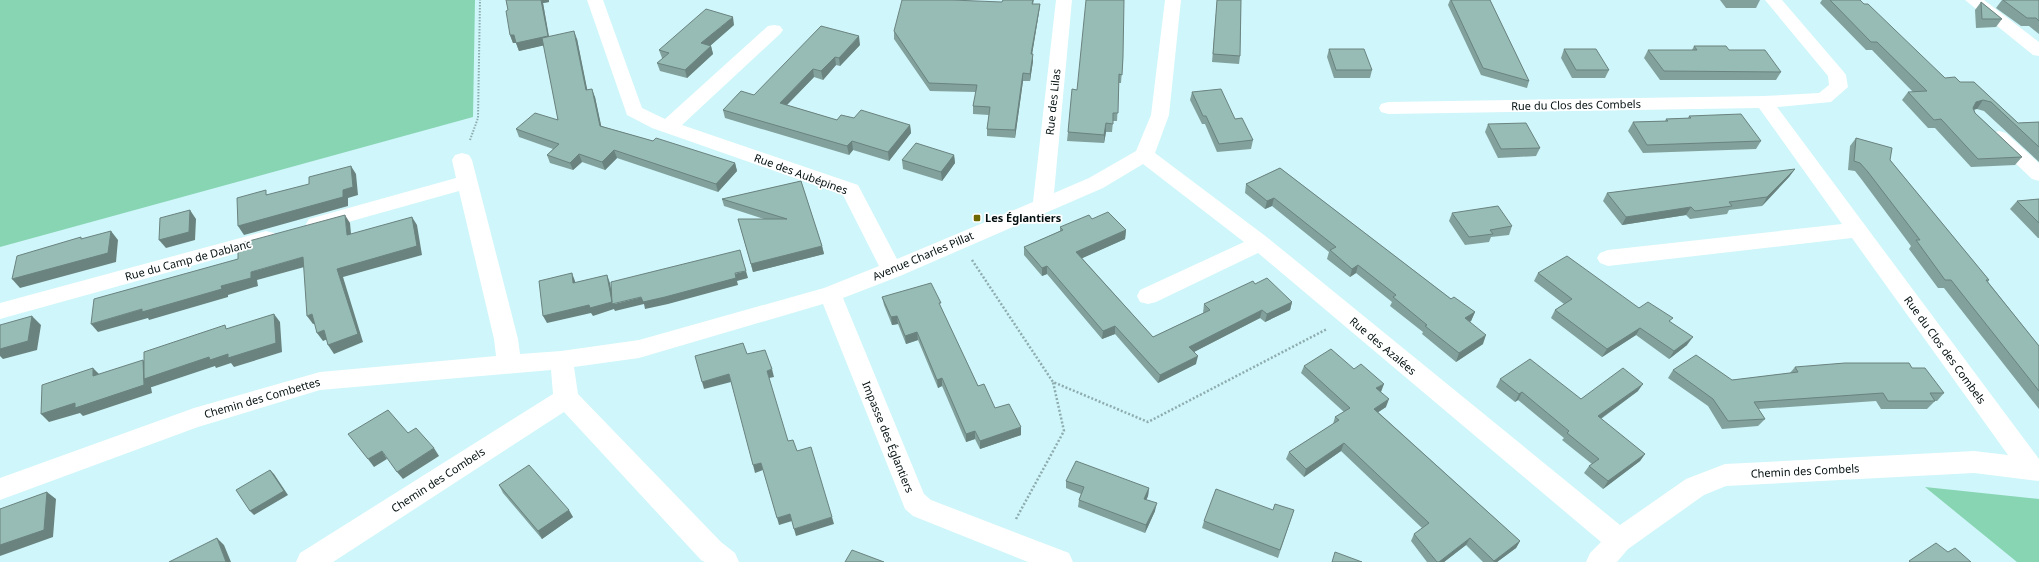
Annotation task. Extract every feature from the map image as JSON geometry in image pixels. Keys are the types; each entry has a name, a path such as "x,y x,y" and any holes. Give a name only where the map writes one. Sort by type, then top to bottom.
{"street":[{"name":"Rue des Aubépines","path":"595,0 634,111 668,127 851,190 892,270"},
{"name":"Rue des Lilas","path":"1043,205 1064,0"},
{"path":"1144,155 1160,115 1173,0"},
{"name":"Rue du Clos des Combels","path":"1388,108 1764,102 1824,98 1840,87 1838,75 1773,0"},
{"path":"1973,0 2039,51"},
{"path":"668,127 774,30"},
{"name":"Rue du Clos des Combels","path":"1764,102 1857,230 2036,470"},
{"path":"1988,127 2039,174"},
{"name":"Avenue Charles Pillat","path":"561,360 639,349 830,294 892,270 1096,183 1144,155"},
{"name":"Rue des Azalées","path":"1144,155 1260,243 1619,541"},
{"path":"462,160 506,339 509,364"},
{"name":"Rue du Camp de Dablanc","path":"0,312 468,182"},
{"path":"1608,258 1857,230"},
{"path":"1148,296 1260,243"},
{"name":"Impasse des Églantiers","path":"830,294 914,501 922,508 1059,562"},
{"path":"561,360 566,398 711,551 726,562"},
{"name":"Chemin des Combettes","path":"0,489 194,418 320,381 561,360"},
{"name":"Chemin des Combels","path":"310,562 566,398"},
{"name":"Chemin des Combels","path":"1600,562 1619,541 1695,487 1726,475 1974,462 2036,470"}],"path":[{"path":"462,160 478,118 480,0"},
{"path":"960,241 1053,382 1064,431 1004,540"},
{"path":"1053,382 1148,422 1349,318"}],"green space":[{"path":"0,0 475,0 473,117 0,247"},
{"path":"1925,487 2039,499 2039,562 2017,562"}],"building":[{"path":"506,0 541,0 548,36 516,43 514,35 510,35 506,11 508,10"},
{"path":"902,0 1002,2 1003,0 1033,0 1032,4 1040,4 1031,54 1033,54 1030,74 1023,73 1015,130 987,129 990,107 973,106 977,85 929,83 894,31"},
{"path":"1086,0 1124,0 1123,57 1122,75 1119,74 1118,113 1113,113 1113,124 1106,123 1104,135 1068,132 1072,89 1077,90"},
{"path":"1217,0 1241,0 1240,56 1213,54"},
{"path":"1451,0 1490,0 1529,81 1483,68"},
{"path":"1830,0 1860,0 1864,4 1868,4 1945,78 1955,77 1960,82 1974,82 2018,123 2039,122 2039,147 1991,102 1983,100 1976,102 1973,108 1975,113 2022,157 1978,159 1941,119 1934,120 1908,92 1927,91 1877,42 1871,42"},
{"path":"2003,0 2039,0 2039,21 2036,18 2027,18"},
{"path":"1981,2 2002,19 1982,19"},
{"path":"706,9 733,17 701,43 711,46 685,70 657,63 669,53 659,50"},
{"path":"821,26 859,36 839,58 835,57 821,71 813,69 780,103 837,120 841,115 854,118 861,110 910,125 888,152 852,141 847,146 723,110 741,91 754,95"},
{"path":"574,31 586,90 592,89 600,126 653,141 656,138 735,163 716,184 614,150 602,162 579,154 570,163 547,155 559,144 516,129 535,113 558,120 542,38"},
{"path":"1694,46 1726,46 1729,50 1765,50 1781,72 1664,71 1648,50 1697,50"},
{"path":"1329,49 1364,49 1372,70 1336,70"},
{"path":"1564,49 1596,49 1609,70 1576,70"},
{"path":"1221,89 1235,119 1242,118 1253,140 1219,144 1206,116 1203,116 1192,92"},
{"path":"1741,114 1761,141 1647,145 1633,122 1668,121 1666,119 1691,118 1689,116"},
{"path":"1526,123 1540,148 1501,149 1488,124"},
{"path":"1856,138 1892,148 1890,160 1989,280 1986,280 2039,346 2039,391 1951,280 1945,280 1916,240 1920,240 1868,172 1860,163 1854,161"},
{"path":"916,143 954,155 941,172 902,160"},
{"path":"351,166 353,187 343,190 343,197 238,226 237,198 266,190 266,195 309,184 309,177"},
{"path":"1280,168 1451,299 1454,297 1475,312 1465,318 1486,335 1459,353 1425,326 1427,325 1393,297 1396,295 1358,265 1352,269 1330,250 1336,247 1274,198 1267,201 1246,184"},
{"path":"1795,169 1767,197 1729,202 1732,206 1695,211 1691,207 1626,217 1607,193"},
{"path":"801,181 822,246 751,264 738,219 787,219 722,199"},
{"path":"2039,199 2039,223 2017,201"},
{"path":"1498,206 1512,226 1490,230 1493,234 1469,237 1452,213"},
{"path":"190,210 189,232 159,240 160,218"},
{"path":"1108,212 1126,230 1076,252 1153,337 1210,310 1204,304 1253,281 1255,284 1267,278 1292,302 1267,314 1262,310 1189,347 1198,356 1160,375 1115,326 1103,331 1047,266 1042,268 1024,247 1063,230 1060,227 1089,215 1092,219"},
{"path":"345,215 347,235 412,217 417,246 337,269 358,334 328,345 324,330 317,333 312,314 307,316 303,257 251,272 251,278 221,286 222,289 142,312 142,309 91,324 94,299 238,259 238,244"},
{"path":"111,231 108,253 12,279 17,256 81,237 81,239"},
{"path":"740,250 746,271 735,273 736,278 643,302 641,297 612,304 611,282"},
{"path":"1567,256 1639,308 1648,302 1673,318 1669,321 1693,337 1674,351 1640,328 1607,349 1555,310 1572,299 1538,273"},
{"path":"572,273 573,283 607,275 612,302 590,308 589,305 543,316 539,281"},
{"path":"931,283 978,386 984,384 995,408 1009,404 1021,427 980,441 975,431 966,434 942,378 937,380 917,332 905,336 897,316 891,317 882,297"},
{"path":"274,314 276,343 228,358 228,354 210,360 209,357 144,379 144,352 225,325 226,329"},
{"path":"32,316 28,341 0,349 0,325"},
{"path":"743,343 747,354 765,350 772,369 767,371 788,441 793,440 797,451 811,447 832,517 794,529 790,514 777,518 761,463 753,465 729,374 702,382 695,356"},
{"path":"1331,349 1354,369 1361,364 1384,384 1376,388 1389,399 1374,409 1520,541 1494,561 1470,538 1437,562 1414,534 1429,523 1344,443 1306,469 1289,452 1339,420 1335,417 1350,408 1304,366"},
{"path":"1696,355 1732,380 1798,372 1795,367 1845,363 1909,363 1912,368 1925,368 1944,393 1930,393 1935,401 1888,401 1883,393 1754,402 1765,419 1728,421 1713,399 1673,370"},
{"path":"1530,359 1581,399 1623,368 1643,384 1598,416 1645,454 1608,481 1589,466 1599,459 1567,433 1569,431 1522,392 1519,394 1500,379"},
{"path":"143,360 144,385 75,408 75,403 41,414 42,385 93,368 93,376"},
{"path":"388,410 408,433 416,428 434,448 397,472 382,451 368,459 348,434"},
{"path":"1076,461 1149,488 1144,499 1157,503 1146,525 1079,500 1084,487 1066,481"},
{"path":"529,465 569,510 538,531 499,485"},
{"path":"270,470 284,491 250,511 236,490"},
{"path":"1216,489 1273,510 1275,504 1294,510 1280,550 1204,521"},
{"path":"47,492 44,530 0,545 0,509"},
{"path":"217,538 226,562 169,562"},
{"path":"1936,543 1948,552 1955,548 1971,562 1909,561"},
{"path":"852,550 884,562 845,562"},
{"path":"1335,552 1362,562 1332,562"}],"place":[{"name":"Les Églantiers","path":"977,218"}]}
